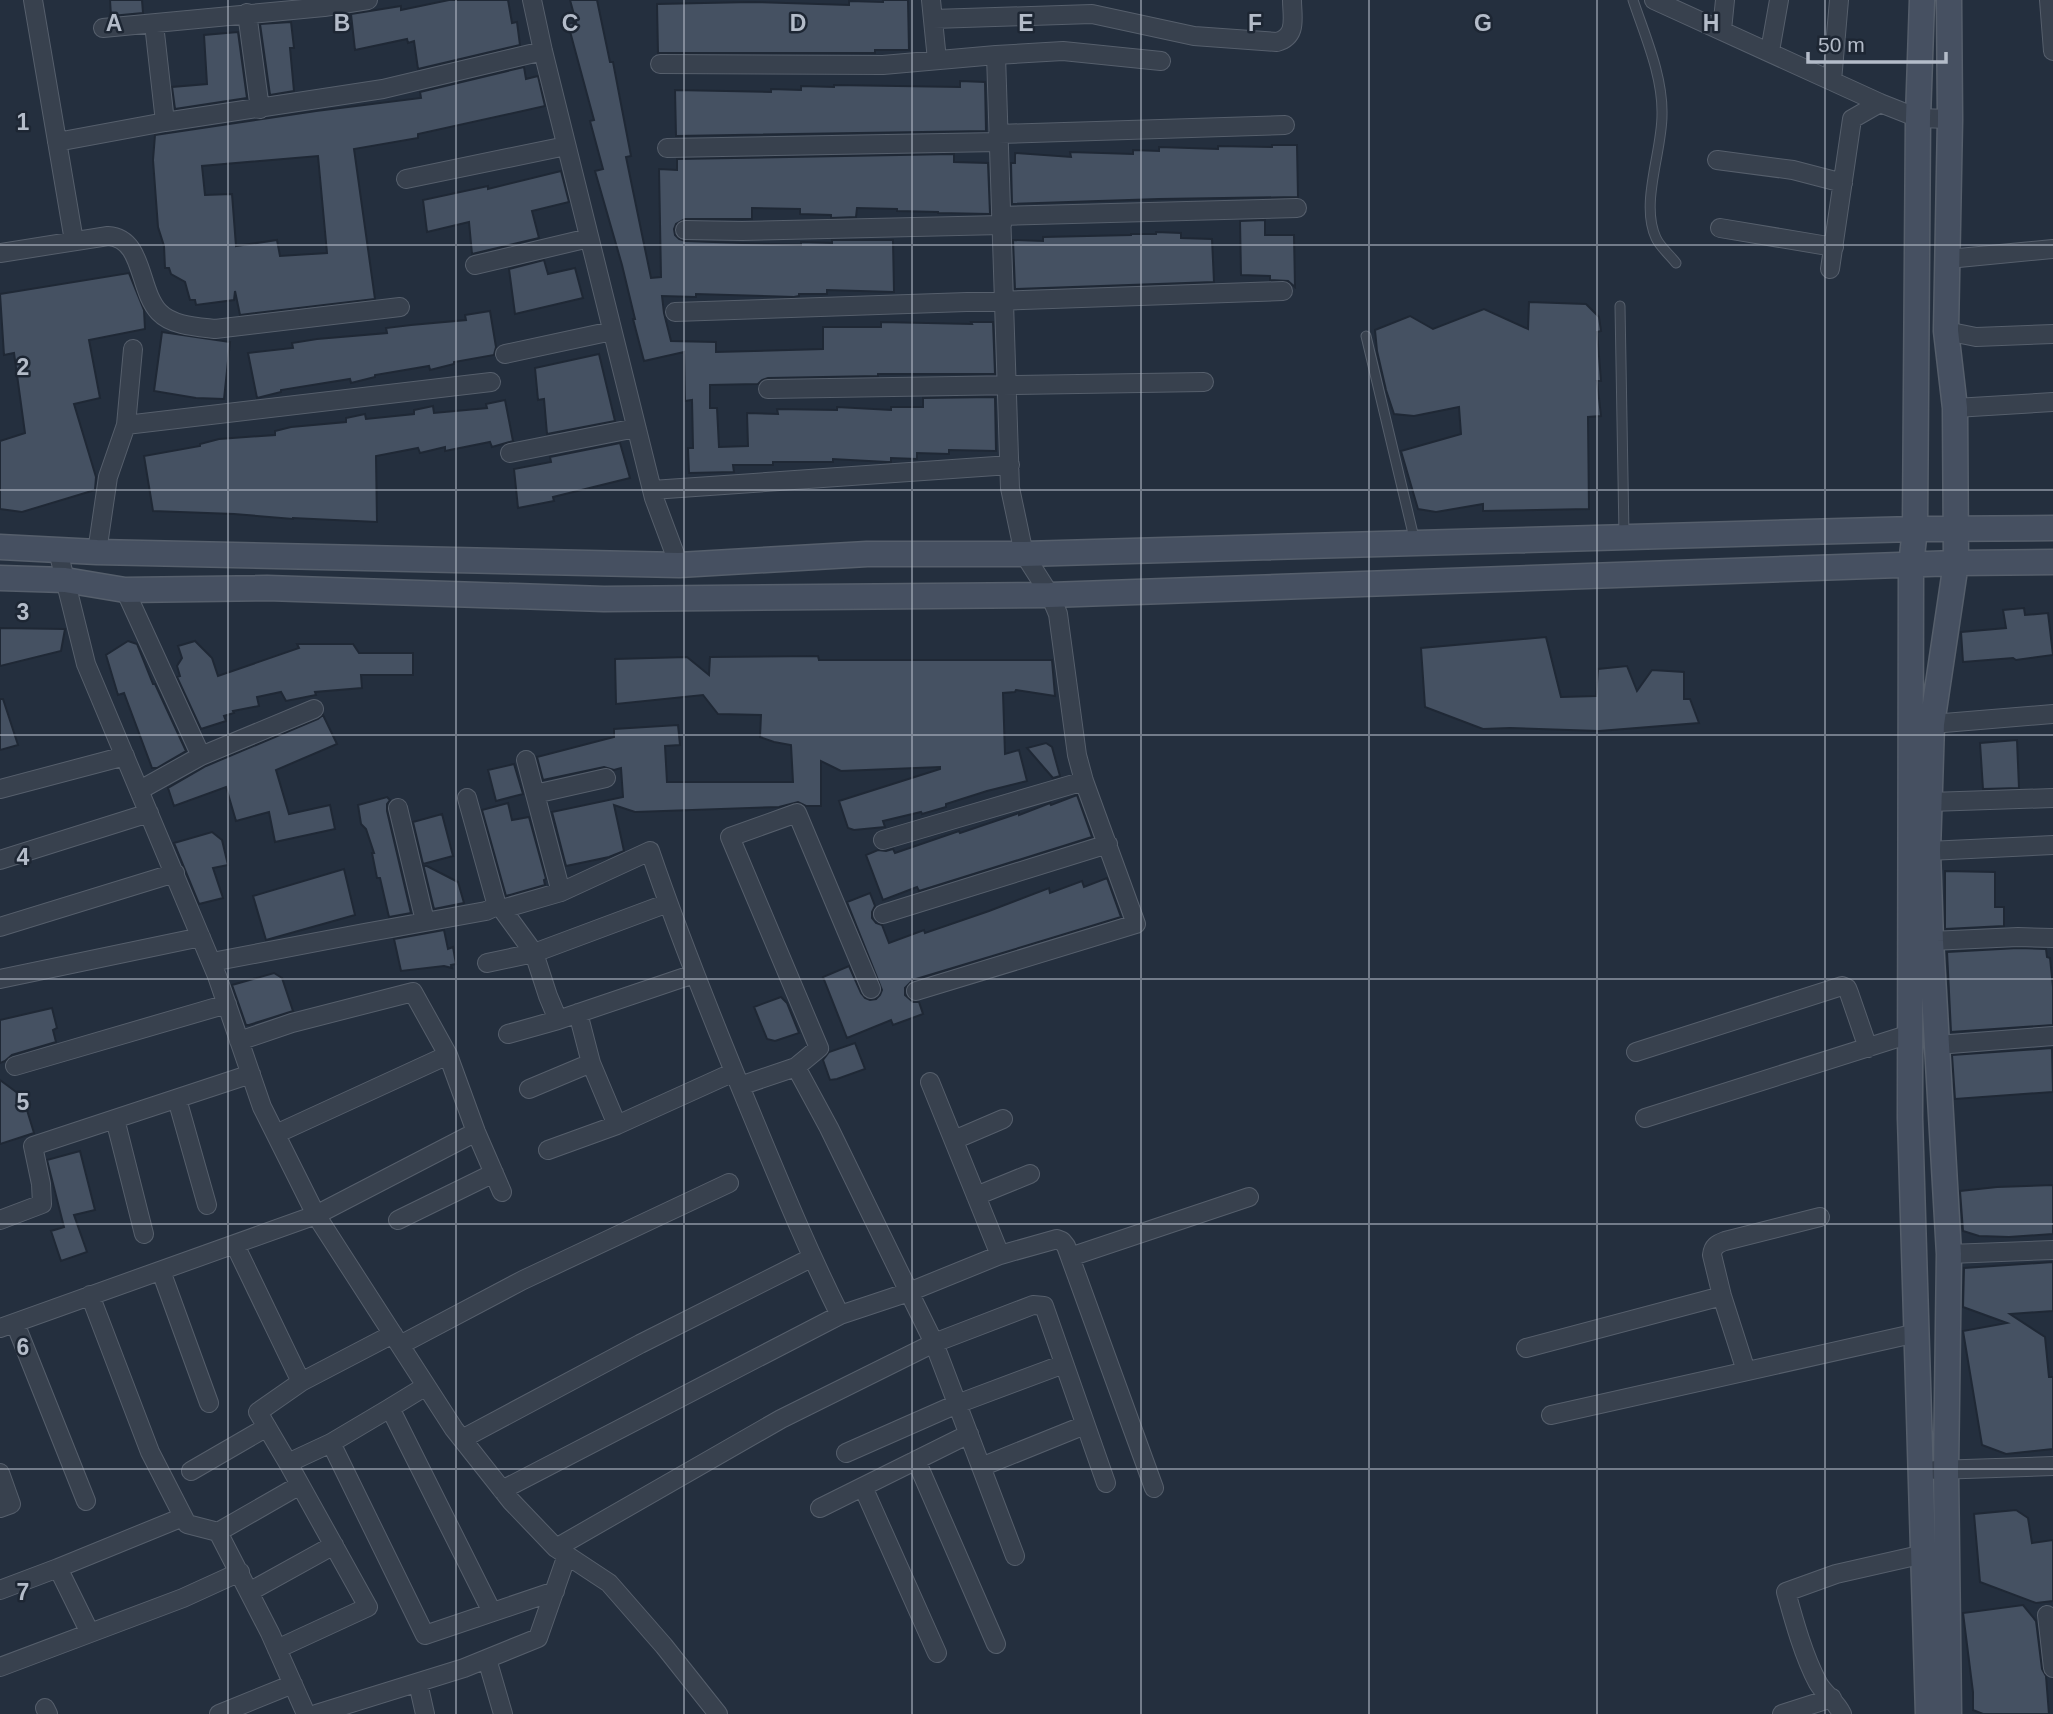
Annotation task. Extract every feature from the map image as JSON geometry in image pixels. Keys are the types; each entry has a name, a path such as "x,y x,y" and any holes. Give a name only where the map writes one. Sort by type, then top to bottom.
{"street":[{"path":"33,0 74,241"},
{"path":"103,28 368,0"},
{"path":"532,0 652,490 679,565"},
{"path":"931,0 937,60"},
{"path":"933,19 1092,14 1194,36 1277,41 1290,35 1293,24 1292,0"},
{"path":"1654,0 1673,4 1722,30 1880,103 1918,118 1950,119"},
{"path":"1722,30 1726,0"},
{"path":"1770,51 1779,0"},
{"path":"1832,81 1839,0"},
{"path":"1922,0 1918,118 1915,529 1911,565 1910,1034 1927,1714"},
{"path":"1949,0 1946,331 1955,408 1956,563 1932,724 1928,851 1949,1254 1946,1471 1949,1714"},
{"path":"2049,0 2053,51"},
{"path":"247,13 260,109"},
{"path":"154,24 165,122"},
{"path":"57,142 165,122 383,89 543,51"},
{"path":"660,64 883,65 1063,51 1161,61"},
{"path":"916,991 1136,924 1077,755 1058,614 1024,554 1010,488 996,55"},
{"path":"1830,269 1852,120 1880,103"},
{"path":"667,148 999,138 1285,125"},
{"path":"405,179 566,146"},
{"path":"1717,160 1793,170 1843,183"},
{"path":"685,230 1297,208"},
{"path":"1720,228 1833,247"},
{"path":"0,253 118,236 132,248 150,298 160,313 177,323 201,328 215,329 400,307"},
{"path":"475,265 589,238"},
{"path":"1948,259 2053,248"},
{"path":"675,312 1283,291"},
{"path":"505,354 612,331"},
{"path":"1946,331 1976,337 2053,334"},
{"path":"97,552 108,477 126,425 133,349"},
{"path":"768,389 1204,382"},
{"path":"126,425 491,383"},
{"path":"1955,408 2053,402"},
{"path":"510,453 636,428"},
{"path":"652,490 1010,465"},
{"path":"0,547 58,551 679,565 867,554 1024,554 1915,529 2053,528"},
{"path":"58,551 86,664 212,962 262,1107 316,1216 426,1386 462,1439 502,1490 562,1552 609,1583 718,1714"},
{"path":"0,578 65,580 125,590 267,588 604,599 1050,596 1956,563 2053,562"},
{"path":"125,590 201,756"},
{"path":"140,790 201,756 314,709"},
{"path":"1932,724 2053,714"},
{"path":"0,789 125,756"},
{"path":"526,760 561,892"},
{"path":"535,794 606,778"},
{"path":"883,840 1084,780"},
{"path":"467,798 499,907 534,953 558,1020"},
{"path":"1930,802 2053,798"},
{"path":"398,808 425,921"},
{"path":"0,860 149,813"},
{"path":"548,1150 737,1079 796,1068 819,1048 730,837 797,813 871,989"},
{"path":"883,914 1108,844"},
{"path":"1928,851 2053,845"},
{"path":"212,962 486,911 561,892 650,851 694,974 811,1258 840,1315"},
{"path":"0,927 175,873"},
{"path":"487,963 534,953 667,903"},
{"path":"0,979 201,937"},
{"path":"1931,941 2053,938"},
{"path":"508,1034 694,974"},
{"path":"1636,1052 1842,986 1847,988 1868,1048"},
{"path":"239,1041 292,1023 414,992 448,1055 476,1132 502,1192"},
{"path":"15,1066 227,1004"},
{"path":"578,1013 591,1063 617,1125"},
{"path":"1645,1118 1910,1034"},
{"path":"1937,1045 2053,1036"},
{"path":"276,1134 448,1055"},
{"path":"529,1089 591,1063"},
{"path":"796,1068 829,1128 934,1343 1015,1556"},
{"path":"0,1220 41,1204 41,1185 33,1146 251,1074"},
{"path":"930,1082 1000,1255"},
{"path":"177,1099 207,1205"},
{"path":"115,1119 144,1234"},
{"path":"954,1140 1003,1119"},
{"path":"86,1501 8,1325 316,1216 476,1132"},
{"path":"398,1220 494,1173"},
{"path":"976,1196 1030,1174"},
{"path":"277,1650 368,1607 258,1412 301,1382 729,1183"},
{"path":"1070,1257 1249,1197"},
{"path":"1746,1371 1722,1296 1712,1249 1717,1245 1820,1217"},
{"path":"502,1490 840,1315 909,1292 1000,1255 1057,1239 1066,1246 1154,1488"},
{"path":"235,1245 301,1382"},
{"path":"1949,1254 2053,1250"},
{"path":"462,1439 640,1344 811,1258"},
{"path":"161,1270 209,1404"},
{"path":"90,1296 150,1452 187,1524 218,1532 300,1485"},
{"path":"1526,1348 1722,1296"},
{"path":"316,1714 464,1668 538,1638 555,1591 562,1552 762,1429 934,1343 1033,1304 1044,1306 1084,1425 1107,1483"},
{"path":"1551,1415 1917,1333"},
{"path":"846,1453 957,1404 1064,1364"},
{"path":"288,1463 331,1443 426,1386"},
{"path":"390,1408 492,1612"},
{"path":"981,1467 1084,1425"},
{"path":"191,1471 267,1427"},
{"path":"820,1508 969,1434"},
{"path":"331,1443 425,1635 555,1591"},
{"path":"916,1460 996,1644"},
{"path":"1921,1470 2053,1466"},
{"path":"0,1473 11,1504 0,1508"},
{"path":"863,1487 937,1653"},
{"path":"0,1590 183,1517"},
{"path":"218,1532 240,1572 306,1714"},
{"path":"249,1592 334,1545"},
{"path":"1837,1706 1819,1684 1797,1632 1786,1592 1836,1574 1923,1554"},
{"path":"58,1568 90,1633"},
{"path":"0,1667 183,1598 240,1572"},
{"path":"2048,1615 2053,1668"},
{"path":"487,1659 503,1714"},
{"path":"418,1683 425,1714"},
{"path":"219,1714 293,1684"},
{"path":"1782,1714 1837,1706"}],"lane":[{"path":"1633,0 1661,93 1662,116 1650,206 1651,226 1657,240 1676,263"},
{"path":"1620,306 1625,538"},
{"path":"1366,336 1415,543"}],"building":[{"path":"110,0 142,0 143,13 111,16"},
{"path":"449,0 508,0 512,23 517,22 520,45 418,69 414,41 408,43 407,39 355,50 351,14 401,6 401,10"},
{"path":"570,0 597,0 610,62 613,62 631,156 626,157 651,278 661,277 659,169 677,170 677,159 954,154 954,162 988,163 990,214 857,208 856,217 831,218 831,215 800,214 800,209 752,208 752,219 685,219 676,224 675,235 685,241 801,245 801,242 832,243 832,240 893,240 894,292 827,290 827,294 799,294 794,297 696,294 696,297 662,296 671,341 716,342 716,352 823,349 823,327 881,327 881,322 993,322 995,374 768,378 758,384 710,385 710,408 717,408 719,447 748,446 747,413 778,414 777,409 837,410 837,407 891,410 891,407 923,407 923,398 995,397 996,451 949,450 949,454 917,453 917,459 891,458 891,462 833,459 833,462 773,462 773,465 733,465 734,472 689,473 688,448 693,448 692,400 685,401 684,352 644,361 622,265 595,171 603,169 590,121 594,120 568,24 576,22"},
{"path":"908,0 909,50 875,50 875,53 658,53 657,4 752,2 849,5 849,1"},
{"path":"291,22 294,48 290,48 294,91 270,95 260,24"},
{"path":"238,32 247,98 175,109 172,87 207,84 204,35"},
{"path":"524,67 526,79 538,76 545,106 418,134 418,138 354,149 375,299 240,315 235,291 234,300 196,305 195,300 190,300 185,282 171,274 169,268 165,268 164,246 158,227 153,160 155,135 421,98 420,92","holes":["318,156 327,253 280,256 277,240 236,246 232,194 205,195 202,166"]},
{"path":"960,81 985,82 986,131 676,136 675,90 771,92 771,89 801,90 801,86 834,85 960,87"},
{"path":"1297,145 1298,197 1012,204 1011,163 1015,163 1015,153 1071,157 1070,152 1133,154 1133,150 1159,151 1159,147 1218,149 1218,146"},
{"path":"561,171 569,202 532,211 539,238 472,254 469,222 427,232 423,200 488,186 488,189"},
{"path":"1265,220 1265,235 1294,235 1295,287 1288,281 1270,280 1270,276 1241,275 1240,221"},
{"path":"1181,233 1181,238 1212,239 1214,282 1015,289 1013,240 1043,241 1043,237"},
{"path":"544,260 548,274 575,268 583,298 515,314 509,269"},
{"path":"129,273 144,310 145,329 89,340 100,398 74,404 96,477 95,490 22,512 0,509 0,441 25,433 14,353 4,355 0,294"},
{"path":"1529,302 1586,304 1599,317 1601,331 1597,332 1601,381 1597,381 1601,416 1588,417 1589,509 1483,511 1483,504 1436,512 1418,509 1401,451 1461,434 1459,407 1414,416 1394,414 1377,351 1375,330 1410,316 1433,329 1484,309 1528,329"},
{"path":"490,311 496,347 494,355 454,362 430,370 429,366 375,375 351,383 350,379 281,390 257,398 248,353 293,348 292,343 317,339 387,333 386,328 466,320 465,315"},
{"path":"162,332 230,342 224,399 196,398 154,391"},
{"path":"599,354 615,421 547,434 544,399 538,400 535,368"},
{"path":"505,400 513,441 492,447 490,442 445,451 445,447 420,453 418,448 376,456 377,522 153,511 144,456 200,446 219,439 275,435 275,431 291,427 346,422 346,418 365,414 366,419 414,414 414,410 433,406 434,413 487,408 486,404"},
{"path":"620,443 630,478 553,497 554,501 518,508 514,469 551,462 550,457"},
{"path":"2024,608 2025,615 2048,613 2053,655 2016,660 2013,658 1963,662 1961,632 2006,628 2003,610"},
{"path":"0,628 65,629 61,651 0,666"},
{"path":"1546,637 1561,697 1596,696 1598,669 1627,666 1637,691 1652,670 1684,672 1684,699 1690,699 1699,723 1599,731 1483,729 1425,707 1421,648"},
{"path":"128,641 137,644 153,684 186,751 157,768 152,768 124,693 118,695 106,655"},
{"path":"195,641 212,658 218,676 299,648 297,644 353,644 359,653 413,653 413,675 361,675 362,688 315,692 316,695 286,701 281,692 257,697 259,706 233,711 234,713 224,716 226,721 201,729 177,677 180,676 177,666 182,658 178,646"},
{"path":"818,656 819,660 1052,660 1055,696 1016,690 1003,693 1005,754 1019,750 1027,781 987,791 922,814 921,812 883,821 885,827 854,830 848,828 839,801 940,767 841,771 821,761 821,806 806,806 798,802 779,807 635,812 614,805 624,851 566,866 552,812 623,797 621,768 614,770 604,767 543,780 537,757 614,737 614,729 678,725 680,745 665,746 667,782 793,782 791,745 760,737 761,715 718,714 703,695 616,704 615,659 687,657 709,675 710,657"},
{"path":"0,699 3,699 18,745 0,750"},
{"path":"323,715 337,744 276,770 289,814 330,805 335,829 275,842 269,812 236,821 226,787 174,806 168,788 206,766"},
{"path":"2017,740 2019,788 1983,789 1980,743"},
{"path":"1046,743 1052,747 1060,776 1053,778 1027,748"},
{"path":"514,764 523,794 496,801 488,770"},
{"path":"1077,795 1092,837 919,891 917,887 883,900 866,855 878,850 893,849 895,853"},
{"path":"387,797 390,800 387,811 411,913 389,917 380,878 377,878 374,853 366,829 361,824 358,805"},
{"path":"508,803 512,820 529,817 546,879 545,885 506,896 482,810"},
{"path":"442,814 453,856 423,864 413,822"},
{"path":"212,832 222,840 228,865 213,868 223,898 199,904 174,843"},
{"path":"423,864 458,882 464,903 434,909"},
{"path":"344,869 355,915 266,940 253,896"},
{"path":"1945,871 1995,872 1995,907 2004,907 2004,926 1945,929"},
{"path":"1107,878 1121,917 913,980 905,988 905,995 913,1002 919,1002 923,1014 893,1025 891,1020 847,1038 823,977 849,966 865,998 876,999 882,990 847,902 870,893 875,906 872,918 882,925 889,943 989,911 1049,888 1050,893 1082,881 1084,887"},
{"path":"444,930 448,949 453,947 456,964 451,965 452,968 444,966 401,971 394,939"},
{"path":"2046,949 2047,957 2050,958 2053,987 2053,1025 1951,1032 1947,952"},
{"path":"274,973 282,978 293,1011 246,1025 232,985"},
{"path":"781,997 787,1003 799,1033 775,1041 767,1039 754,1007"},
{"path":"52,1008 57,1028 53,1030 56,1042 12,1055 0,1063 0,1020"},
{"path":"855,1043 865,1069 830,1080 823,1060 829,1052"},
{"path":"2052,1048 2053,1092 1955,1099 1952,1055"},
{"path":"0,1080 23,1097 34,1133 0,1144"},
{"path":"80,1151 95,1210 74,1215 87,1252 61,1261 51,1231 64,1227 47,1160"},
{"path":"2053,1185 2053,1234 1979,1236 1963,1231 1960,1191"},
{"path":"2053,1262 2053,1311 2010,1314 2045,1337 2049,1377 2053,1377 2053,1449 2006,1454 1982,1445 1963,1331 2007,1323 1963,1307 1964,1268"},
{"path":"2016,1510 2028,1518 2032,1543 2053,1540 2053,1601 2036,1603 1980,1582 1974,1514"},
{"path":"2023,1605 2036,1621 2042,1669 2046,1676 2049,1714 1983,1714 1973,1710 1963,1613"}]}
